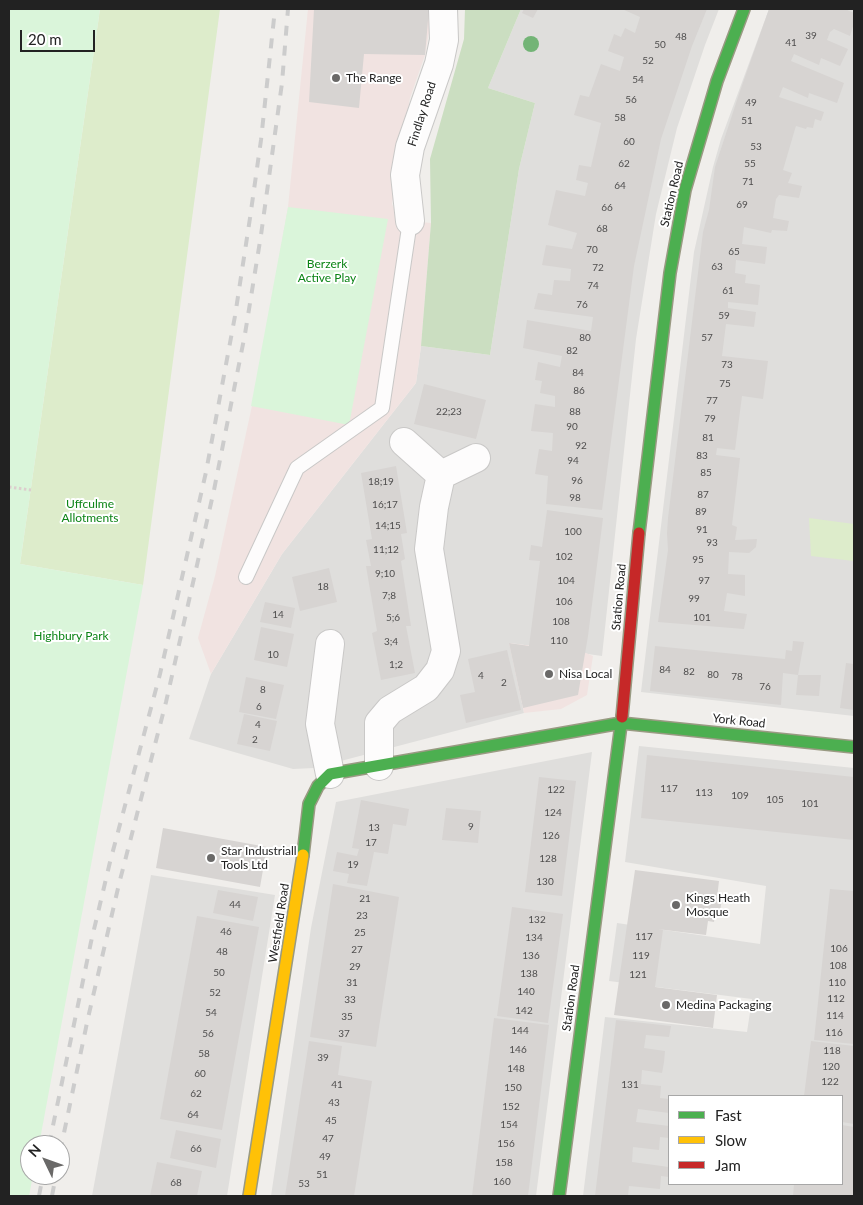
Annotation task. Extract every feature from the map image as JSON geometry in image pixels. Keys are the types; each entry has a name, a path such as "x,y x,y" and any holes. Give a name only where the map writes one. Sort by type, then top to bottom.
{"street":[{"name":"Findlay Road","path":"410,221 405,174 410,147 441,56 444,40 443,9"},
{"name":"Station Road","path":"559,1196 621,723 643,492 670,273 685,190 725,58 744,9"},
{"path":"404,442 441,475"},
{"path":"441,475 476,458"},
{"path":"379,766 379,723 390,710 426,688 440,670 446,651 429,549 434,507 441,475"},
{"path":"330,644 320,724 330,774 621,723"},
{"name":"York Road","path":"621,723 854,747"},
{"name":"Westfield Road","path":"249,1196 303,858 309,804 318,786 330,774"}],"lane":[{"path":"246,577 297,468 382,408 410,221"}],"path":[{"path":"9,487 31,490"}],"shaded area":[{"path":"308,9 433,9 425,55 410,98 392,204 399,220 431,223 421,346 416,383 282,554 211,674 198,638 215,576 255,392 288,207"},
{"path":"521,9 719,9 677,128 656,214 636,339 602,656 510,643 524,713 314,768 293,769 189,739 211,674 282,554 416,383 421,346 490,355 519,169 535,103 488,88"},
{"path":"769,9 854,9 854,716 641,692 694,252 721,139"},
{"name":"Nisa Local","path":"509,643 586,653 593,656 587,695 561,709 524,713"},
{"path":"639,746 854,768 854,1196 583,1196 605,1017 747,1032 752,999 609,981 617,923 760,944 766,886 625,862"},
{"path":"592,752 536,1196 271,1196 311,928 336,802"},
{"path":"151,875 275,895 227,1196 92,1196"}],"green space":[{"name":"Highbury Park","path":"9,9 100,9 20,564 143,585 41,1135 20,1135 20,1185 31,1185 29,1196 9,1196"},
{"name":"Uffculme Allotments","path":"100,9 220,9 143,585 20,564"},
{"path":"465,9 521,9 488,88 535,103 519,169 490,355 421,346 431,223 430,159 464,39"},
{"name":"Berzerk Active Play","path":"288,207 388,219 349,425 251,406"},
{"path":"809,518 854,524 854,561 811,556"}],"building":[{"name":"The Range","path":"314,9 429,9 425,55 364,54 359,108 309,102"},
{"path":"524,9 538,9 533,18 522,13"},
{"path":"622,9 707,9 692,46 661,139 634,266 602,510 546,504 548,476 535,474 539,449 552,451 553,433 531,431 535,404 555,407 555,396 540,393 542,381 535,380 538,362 560,367 562,356 523,348 527,320 591,331 593,317 534,309 538,293 552,295 554,280 570,281 571,269 542,265 546,245 572,249 577,233 548,225 556,190 585,196 588,183 576,180 579,165 591,167 601,123 574,115 580,95 589,97 601,64 620,71 624,57 608,51 614,34 621,37 625,28 635,33 640,17"},
{"path":"769,9 845,9 854,13 854,23 850,36 834,29 830,32 827,40 848,49 840,66 821,58 819,65 794,54 791,61 844,83 837,103 809,93 808,98 783,87 779,97 824,112 821,121 815,119 813,128 807,127 806,129 796,126 795,129 783,170 792,173 788,183 802,186 799,198 779,195 776,199 773,218 789,221 787,231 772,230 771,233 744,227 742,244 767,247 765,264 736,260 735,273 746,275 745,283 760,285 758,305 728,302 728,308 756,312 754,327 726,324 722,356 768,361 763,399 742,396 735,450 717,448 716,455 740,458 732,525 737,527 735,540 757,539 756,547 749,553 729,552 728,574 745,575 745,596 727,593 724,611 747,614 744,629 658,622 668,550 668,518 703,232 709,210 715,167"},
{"path":"424,384 486,400 476,439 414,424"},
{"path":"396,466 407,533 401,534 405,559 401,561 411,626 406,626 415,673 381,680 372,633 377,631 366,566 371,566 366,540 372,539 361,473"},
{"path":"547,510 603,518 588,636 578,695 523,708 509,643 529,646 540,561 529,560 531,545 542,547"},
{"path":"329,568 337,602 300,611 292,577"},
{"path":"265,602 295,608 291,628 260,622"},
{"path":"261,627 294,634 287,667 254,660"},
{"path":"793,641 804,642 798,675 783,673 781,705 650,691 655,646 785,659 786,650 792,651"},
{"path":"507,650 521,710 466,723 460,695 475,692 468,659"},
{"path":"846,663 854,664 854,710 840,708"},
{"path":"798,675 821,675 819,696 796,695"},
{"path":"246,677 284,685 276,719 239,712"},
{"path":"244,714 277,721 270,751 237,744"},
{"path":"647,755 854,777 854,840 641,818"},
{"path":"539,777 576,781 562,896 525,892"},
{"path":"361,800 409,809 406,826 393,824 388,854 374,852 367,886 347,883 349,874 333,871 337,852 357,856 359,849 352,848"},
{"path":"446,808 481,811 478,843 442,840"},
{"name":"Star Industriall Tools Ltd","path":"163,828 267,847 260,887 156,868"},
{"path":"635,870 719,881 717,898 722,899 720,912 715,912 714,922 708,921 706,935 657,929 663,930 655,987 717,995 713,1028 614,1015"},
{"path":"333,884 399,897 376,1047 310,1037"},
{"path":"830,889 854,891 854,1044 814,1040"},
{"path":"218,890 258,897 253,921 213,913"},
{"path":"512,907 563,914 548,1023 497,1016"},
{"path":"197,916 259,927 222,1130 160,1119"},
{"path":"494,1018 549,1025 528,1196 472,1196"},
{"path":"616,1020 671,1026 669,1037 646,1035 644,1048 665,1051 664,1062 662,1073 642,1070 641,1084 661,1086 660,1098 668,1099 668,1113 638,1109 636,1122 668,1126 668,1138 660,1137 659,1150 633,1147 632,1162 668,1167 668,1177 661,1176 660,1189 629,1186 628,1196 595,1196"},
{"path":"309,1041 342,1046 338,1075 372,1081 354,1196 285,1196"},
{"path":"811,1041 854,1046 854,1124 843,1122 843,1095 804,1095"},
{"path":"843,1125 854,1127 854,1196 793,1196 794,1185 843,1185"},
{"path":"176,1130 221,1139 216,1168 170,1158"},
{"path":"157,1162 202,1171 197,1196 150,1196"}],"railway":[{"path":"51,1135 91,942 110,862 160,674 206,472 235,316 250,218 261,140 275,9"},
{"path":"64,1135 119,884 166,702 214,490 245,334 261,235 282,83 288,9"},
{"path":"39,1196 41,1185"},
{"path":"52,1196 54,1185"}],"traffic: fast":[{"path":"639,533 670,273 685,190 717,81 744,9"},
{"path":"559,1196 622,717"},
{"path":"303,855 309,804 318,786 330,774 621,723 854,747"}],"traffic: slow":[{"path":"249,1196 303,855"}],"traffic: jam":[{"path":"622,717 639,533"}],"place":[{"name":"The Range","path":"336,78"},
{"name":"Nisa Local","path":"549,674"},
{"name":"Star Industriall Tools Ltd","path":"211,858"},
{"name":"Kings Heath Mosque","path":"676,905"},
{"name":"Medina Packaging","path":"666,1005"}]}
